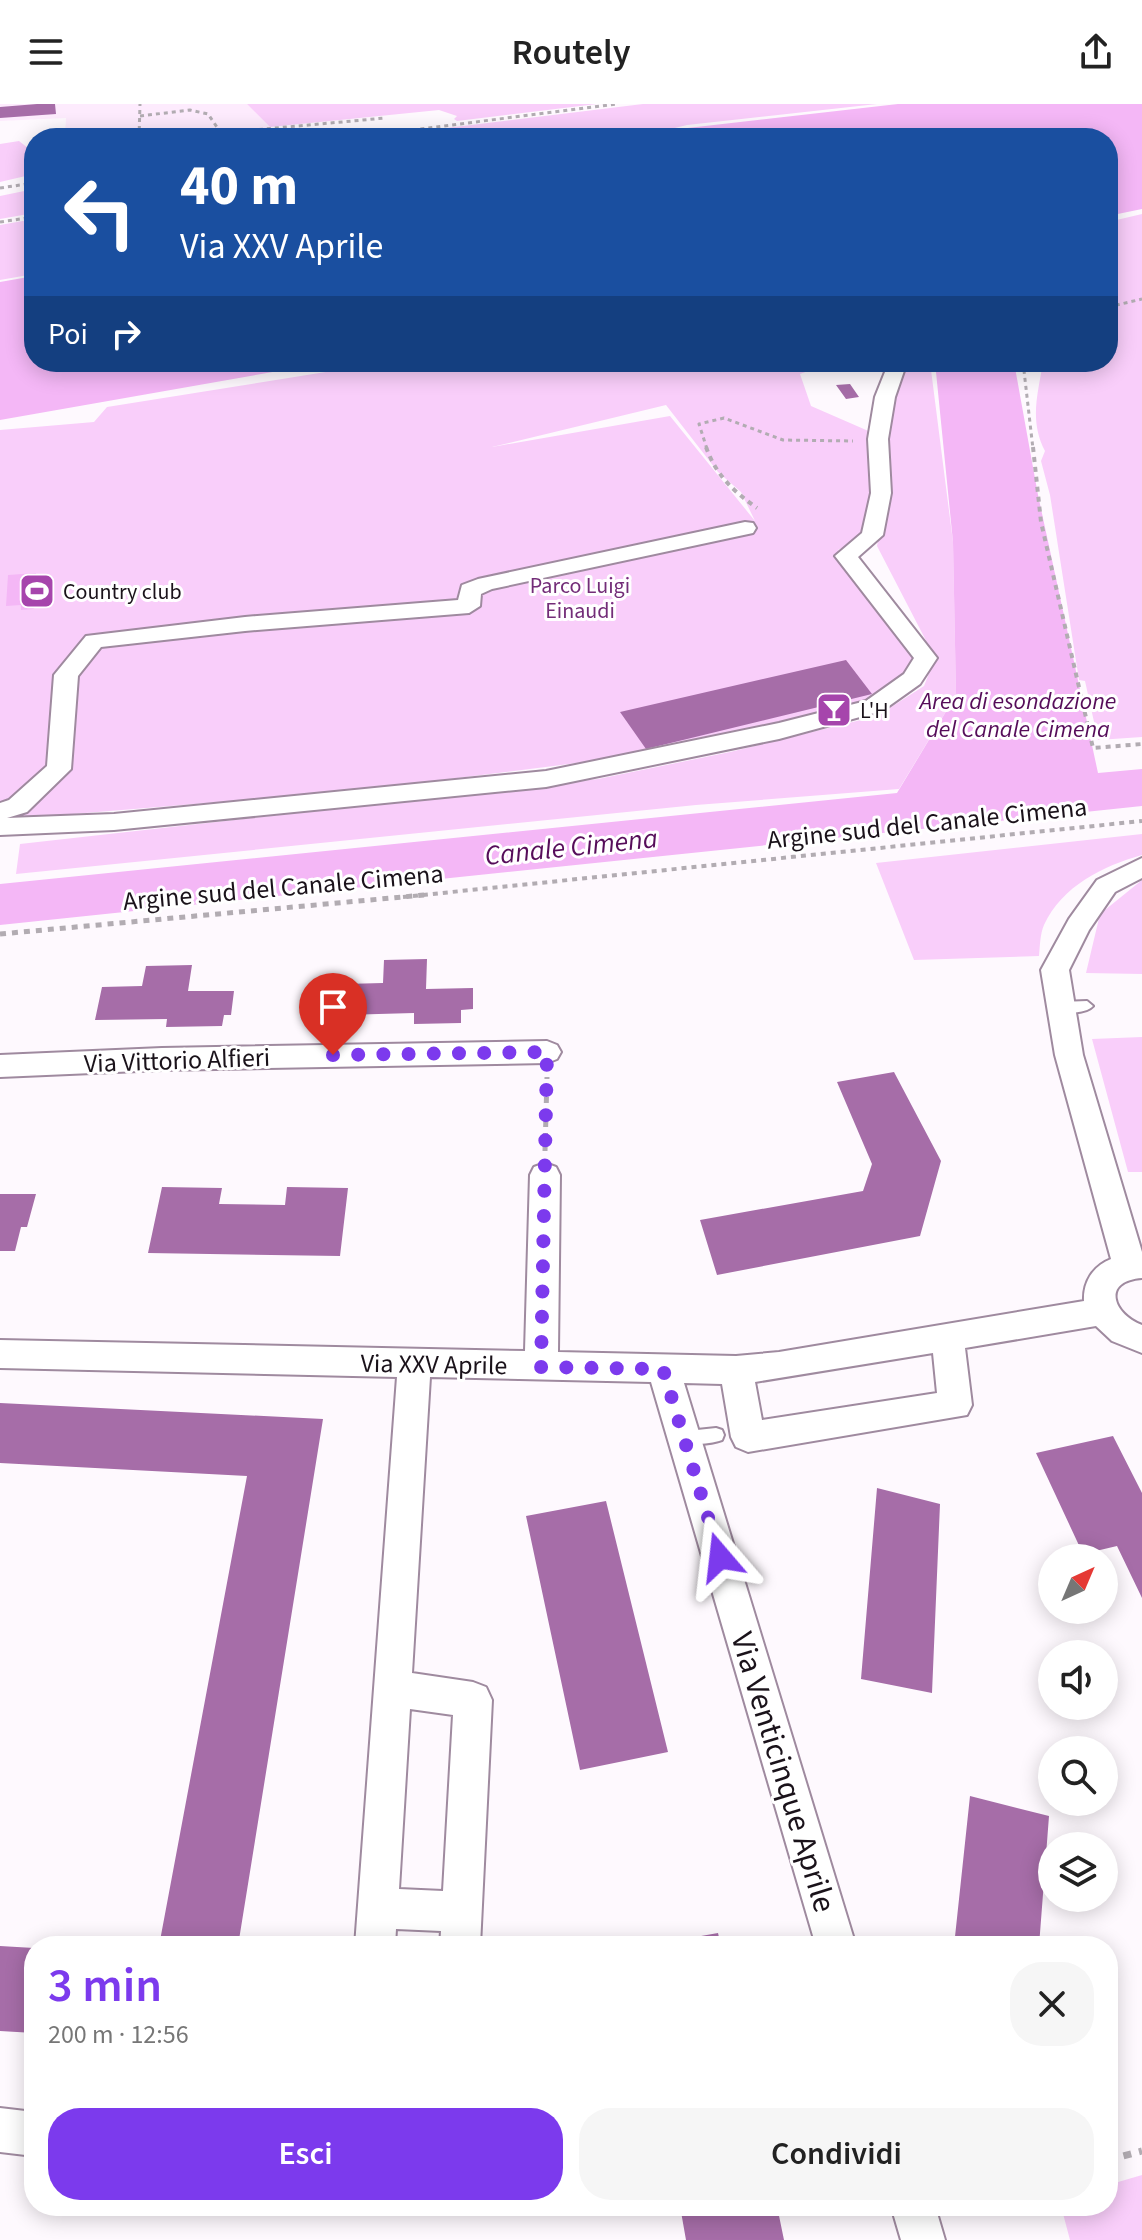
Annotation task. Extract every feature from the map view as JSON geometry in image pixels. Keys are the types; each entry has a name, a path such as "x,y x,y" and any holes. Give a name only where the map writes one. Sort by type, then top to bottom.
{"street":[{"path":"0,827 114,822 546,779 779,731 874,706 912,679 926,658 846,556 872,535 881,493 878,439 885,397 894,372"},
{"path":"0,812 18,806 59,769 66,675 94,641 245,624 469,606 470,590 486,584 745,528"},
{"path":"1142,867 1106,886 1078,926 1055,970 1072,1070 1135,1265 1112,1271 1101,1285 1099,1297 1103,1311 1120,1330 1142,1339"},
{"name":"Via Vittorio Alfieri","path":"0,1066 192,1058 547,1052"},
{"path":"541,1367 545,1175"},
{"name":"Via XXV Aprile","path":"0,1354 736,1370 779,1366 1103,1311"},
{"path":"736,1370 748,1437 955,1405 948,1338"},
{"path":"392,1688 473,1700 461,1929 376,1927 392,1688 414,1364"},
{"name":"Via Venticinque Aprile","path":"663,1369 700,1436 833,1936"},
{"path":"0,2130 24,2133"},
{"path":"916,2216 923,2240"}],"path":[{"path":"139,128 140,104"},
{"path":"428,128 617,104"},
{"path":"140,116 190,110 208,114 218,128"},
{"path":"276,128 385,118"},
{"path":"0,188 24,184"},
{"path":"0,222 24,218"},
{"path":"1118,305 1142,299"},
{"path":"1024,372 1041,522 1093,748 1142,744"},
{"path":"745,528 760,522 763,513 734,491 713,467 699,424 712,418 732,419 780,439 844,442 878,439"},
{"name":"Argine sud del Canale Cimena","path":"0,934 572,881 1142,821"},
{"path":"545,1175 547,1052"},
{"path":"1118,2157 1142,2151"}],"shaded area":[{"path":"0,104 247,104 271,128 66,128 66,118 0,121"}],"green space":[{"path":"247,104 597,104 457,121 454,119 457,116 439,110 270,127"},
{"path":"643,104 877,104 675,128 446,128"},
{"path":"19,141 24,145 24,176 0,182 0,144"},
{"path":"24,191 24,215 0,219 0,196"},
{"path":"1142,214 1142,737 1098,740 1085,681 1079,680 1050,495 1041,461 1045,451 1037,429 1036,407 1041,372 1118,372 1118,220"},
{"path":"24,221 24,276 0,280 0,225"},
{"name":"Parco Luigi Einaudi","path":"326,372 805,372 800,374 811,406 873,433 874,493 868,534 838,550 919,656 895,686 851,708 593,761 353,791 0,820 0,430 94,422 107,407","holes":["666,405 718,472 741,492 755,521 670,416 492,447"]},
{"path":"902,372 931,372 953,542 956,695 899,789 696,805 16,874 20,844 598,779 730,752 877,716 924,686 935,658 877,546 886,496 887,431"},
{"path":"1142,834 1142,855 1099,872 1061,899 1044,925 1039,956 914,960 876,863"},
{"path":"1142,880 1142,974 1086,973 1100,914"},
{"path":"1142,1037 1142,1172 1128,1172 1092,1039"},
{"path":"1142,2175 1142,2240 1070,2240 1064,2216 1118,2216 1118,2182"}],"water":[{"path":"898,104 1142,104 1142,209 1118,214 1118,128 688,128"},
{"path":"24,278 24,372 273,372 0,420 0,282"},
{"path":"936,372 1016,372 1038,495 1098,773 1142,769 1142,806 0,925 0,884 897,793 956,695 953,542"},
{"path":"36,573 35,589 45,589 44,602 33,609 21,610 21,605 6,606 8,575"}],"building":[{"path":"55,104 56,114 0,118 0,107"},
{"path":"850,384 859,397 846,399 836,385"},
{"path":"846,660 872,694 646,749 620,712"},
{"path":"427,959 426,989 473,988 473,1009 461,1010 461,1023 414,1024 414,1013 343,1015 345,984 383,983 384,960"},
{"path":"192,965 188,991 234,991 231,1015 224,1015 222,1026 166,1027 167,1019 95,1020 102,987 142,986 146,966"},
{"path":"894,1072 941,1161 920,1236 717,1275 700,1220 863,1191 872,1164 837,1082"},
{"path":"162,1187 222,1188 219,1204 285,1205 287,1187 348,1188 340,1256 148,1253"},
{"path":"0,1194 36,1194 27,1227 21,1227 15,1251 0,1251"},
{"path":"0,1403 323,1419 240,1936 161,1936 247,1476 0,1463"},
{"path":"1113,1436 1142,1493 1142,1598 1118,1544 1078,1544 1036,1453"},
{"path":"877,1488 940,1504 932,1693 861,1679"},
{"path":"606,1501 668,1752 580,1770 526,1516"},
{"path":"970,1796 1038,1813 1038,1816 1049,1816 1048,1832 1038,1832 1040,1936 955,1936"},
{"path":"0,1946 24,1947 24,2032 0,2031"},
{"path":"682,2216 779,2216 784,2240 686,2240"}],"place":[{"name":"Country club","path":"37,591"},
{"name":"L'H","path":"834,710"}],"route":[{"path":"333,1055 547,1052 541,1367 663,1369 720,1557"}],"water label":[{"name":"Area di esondazione del Canale Cimena","path":"1018,715"},
{"name":"Canale Cimena","path":"571,846"}]}
